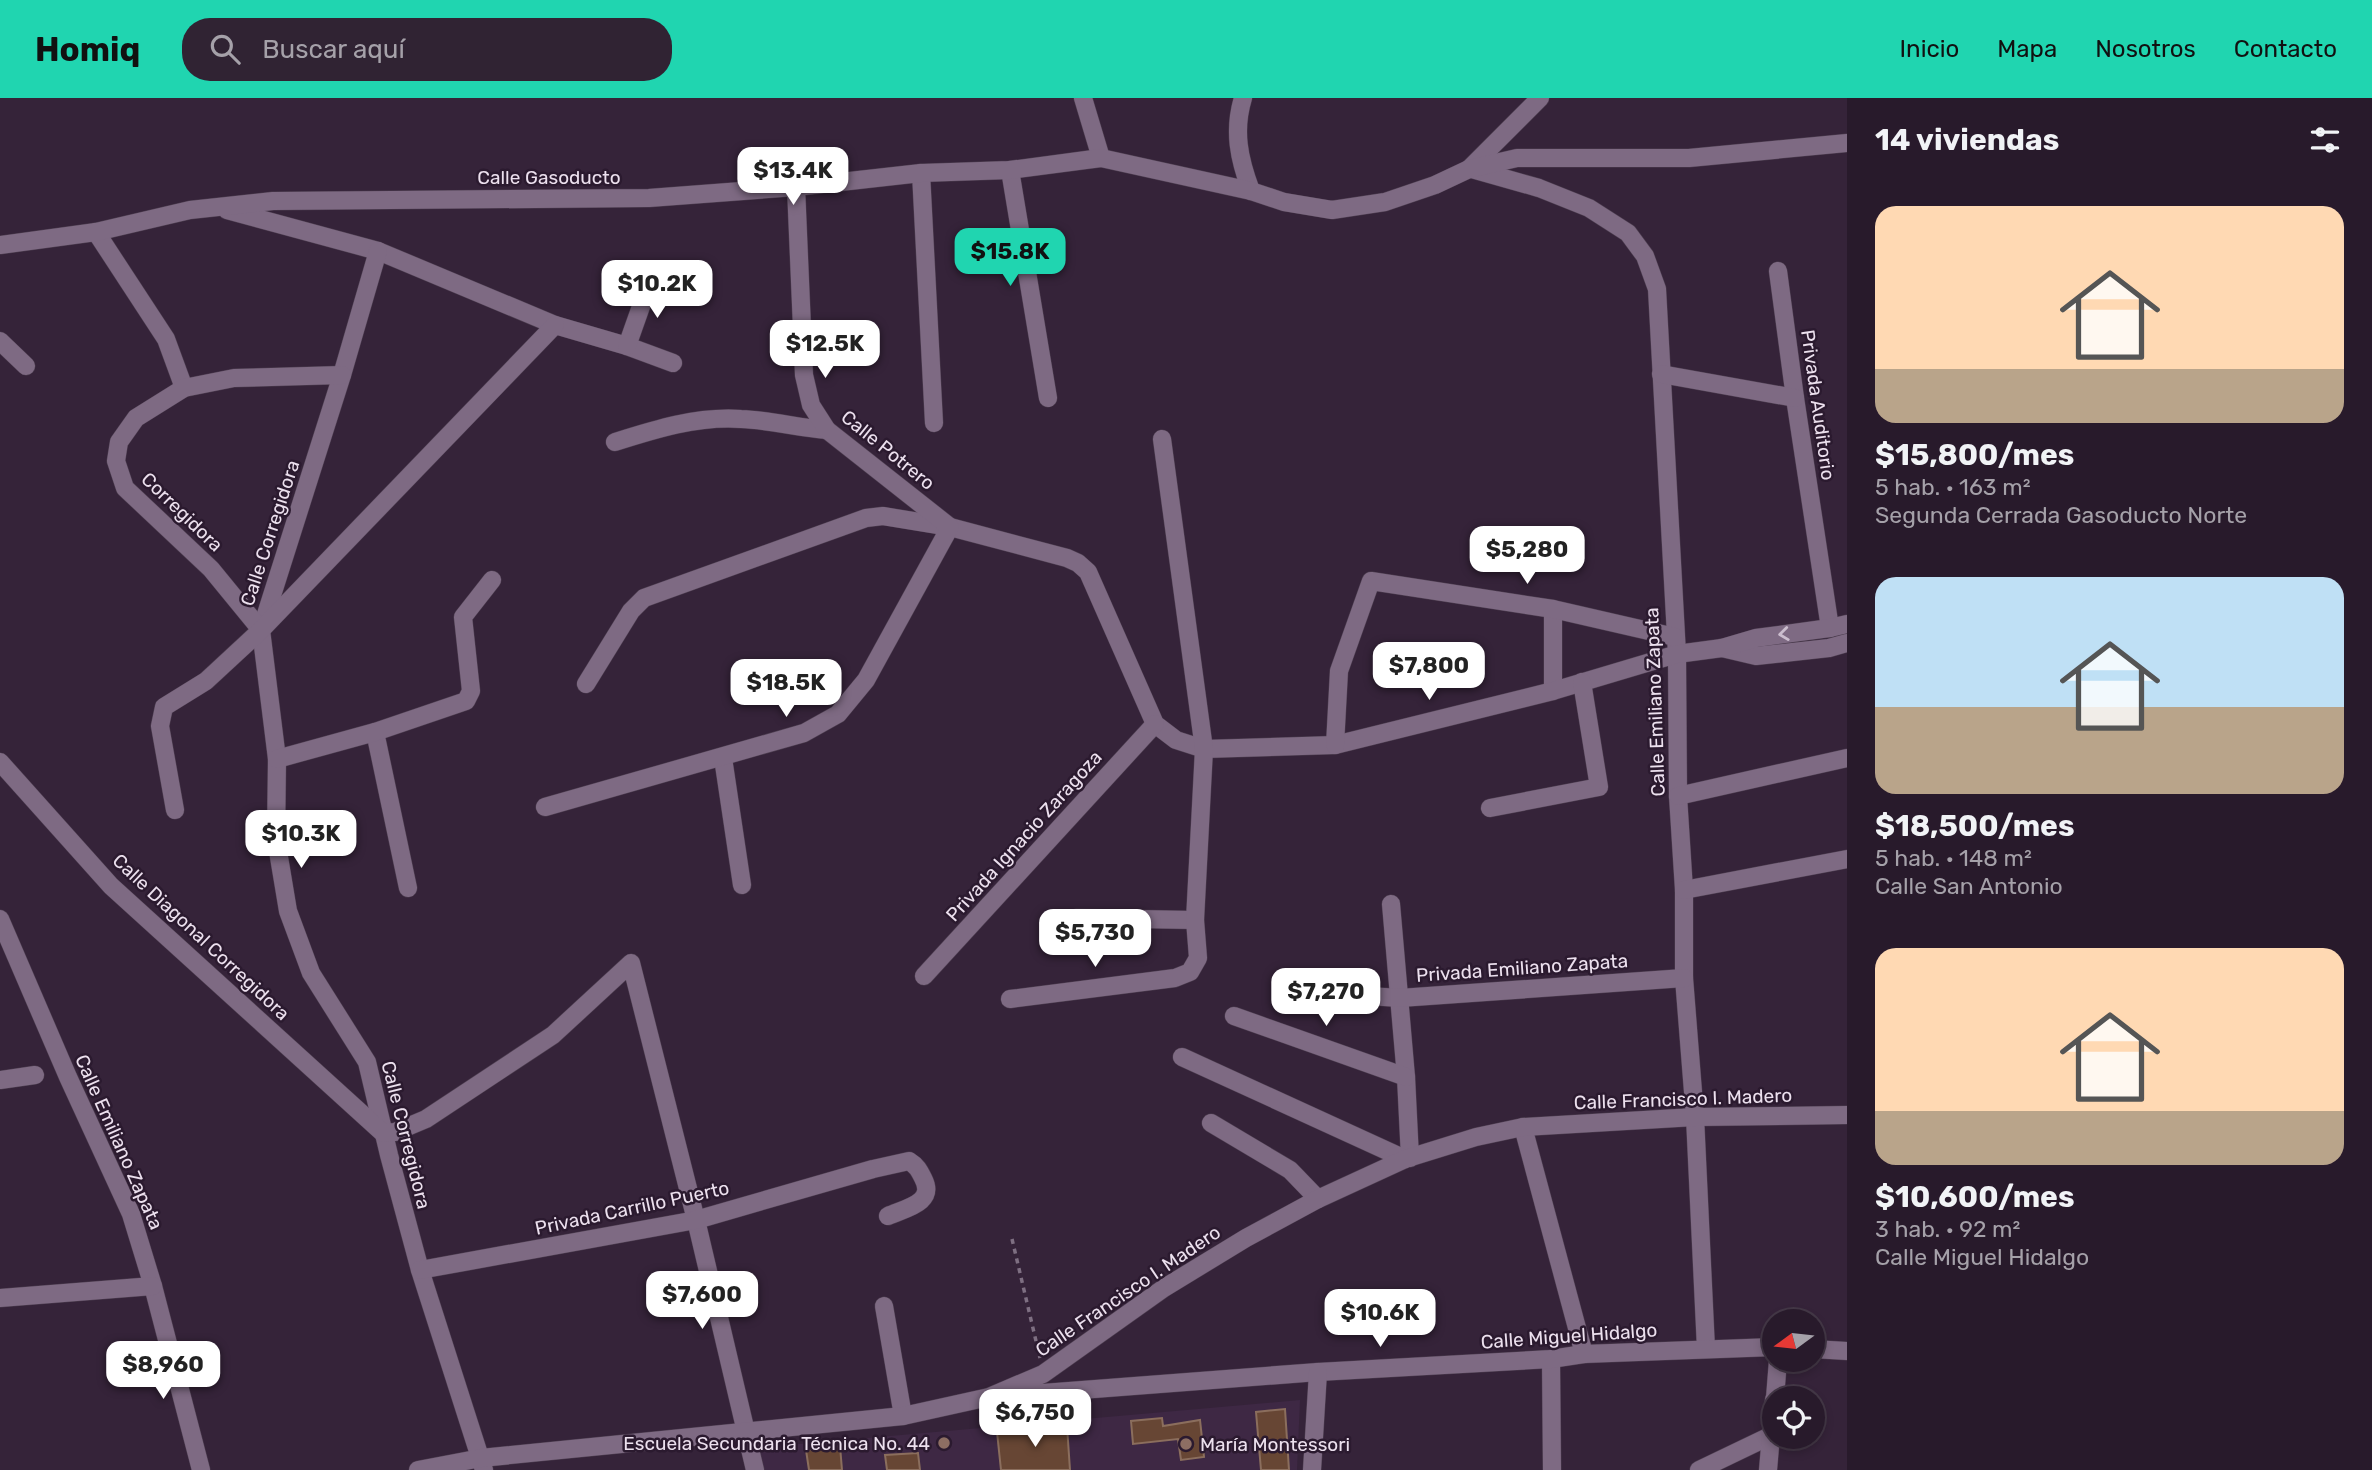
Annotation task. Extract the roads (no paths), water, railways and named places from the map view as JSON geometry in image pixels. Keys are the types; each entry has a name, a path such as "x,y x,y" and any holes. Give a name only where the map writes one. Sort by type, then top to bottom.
{"street":[{"path":"1083,98 1101,158"},
{"path":"1243,98 1238,116 1238,147 1240,164 1251,191"},
{"path":"1469,169 1540,98"},
{"path":"1469,169 1517,158 1689,158 1847,144"},
{"name":"Calle Gasoducto","path":"0,245 96,232 190,210 273,201 649,198 796,187 921,173 1010,170 1101,158 1251,191 1284,202 1332,210 1385,202 1435,185 1469,169"},
{"name":"Calle Emiliano Zapata","path":"1469,169 1539,188 1589,208 1628,233 1644,256 1657,289 1676,646 1678,796 1684,890 1684,978 1695,1118 1706,1349"},
{"path":"1010,170 1048,398"},
{"path":"921,173 934,423"},
{"name":"Calle Potrero","path":"796,187 804,375 811,405 827,430 950,527"},
{"path":"215,207 378,251 555,325 673,363"},
{"path":"96,232 166,339 184,388"},
{"name":"Calle Corregidora","path":"378,251 342,375 261,630 277,759 276,839 288,911 311,973 368,1062 383,1133 420,1270 482,1464"},
{"name":"Privada Auditorio","path":"1778,271 1795,398 1838,626"},
{"path":"627,346 650,281"},
{"path":"175,810 160,726 164,708 206,681 261,630 555,325"},
{"path":"0,341 26,366"},
{"path":"1661,374 1795,398"},
{"name":"Corregidora","path":"261,630 211,569 125,488 116,461 119,442 136,418 184,388 234,378 342,375"},
{"path":"615,442 699,419 742,419 827,430"},
{"path":"1010,999 1175,978 1190,972 1198,958 1195,920 1204,749 1162,439"},
{"path":"586,684 631,611 643,598 866,517 883,516 950,527 1078,563 1088,572 1155,724 1176,740 1204,749 1335,745 1553,691 1676,646"},
{"path":"545,807 804,733 838,714 866,680 950,527"},
{"path":"277,759 375,732 466,701 471,691 463,617 492,580"},
{"path":"1335,745 1339,671 1371,581 1553,609 1676,646 1722,648 1756,656 1829,648 1847,643"},
{"path":"1553,609 1553,691"},
{"path":"1722,648 1756,638 1838,626"},
{"path":"1490,808 1599,787 1582,682"},
{"name":"Privada Ignacio Zaragoza","path":"924,976 1155,724"},
{"path":"375,732 408,888"},
{"path":"723,758 741,886"},
{"path":"1678,796 1847,758"},
{"name":"Calle Diagonal Corregidora","path":"0,762 111,886 383,1133"},
{"path":"1684,890 1847,859"},
{"path":"1182,1057 1408,1159 1406,1077 1391,904"},
{"path":"1076,918 1195,920"},
{"name":"Calle Emiliano Zapata","path":"0,919 131,1214 153,1286 201,1470"},
{"path":"383,1133 394,1132 426,1119 554,1035 631,963 755,1470"},
{"name":"Privada Emiliano Zapata","path":"1325,981 1352,995 1399,998 1684,978"},
{"path":"1234,1016 1406,1077"},
{"path":"0,1080 35,1075"},
{"name":"Calle Francisco I. Madero","path":"418,1470 903,1416 989,1398 1043,1374 1164,1288 1246,1238 1318,1199 1408,1159 1476,1137 1523,1127 1695,1118 1847,1115"},
{"path":"1211,1123 1290,1170 1318,1199"},
{"path":"1523,1127 1584,1354"},
{"name":"Privada Carrillo Puerto","path":"420,1270 696,1220 909,1161 917,1166 927,1186 926,1196 921,1202 888,1216"},
{"path":"0,1298 153,1286"},
{"path":"884,1306 903,1416"},
{"name":"Calle Miguel Hidalgo","path":"989,1398 1318,1372 1551,1359 1584,1354 1762,1347"},
{"path":"1825,1350 1847,1352"},
{"path":"1551,1359 1552,1470"},
{"path":"1312,1470 1318,1372"},
{"path":"1699,1470 1762,1440"},
{"path":"1769,1470 1771,1449"}],"place":[{"name":"Escuela Secundaria Técnica No. 44","path":"944,1443"},
{"name":"María Montessori","path":"1186,1444"}]}
